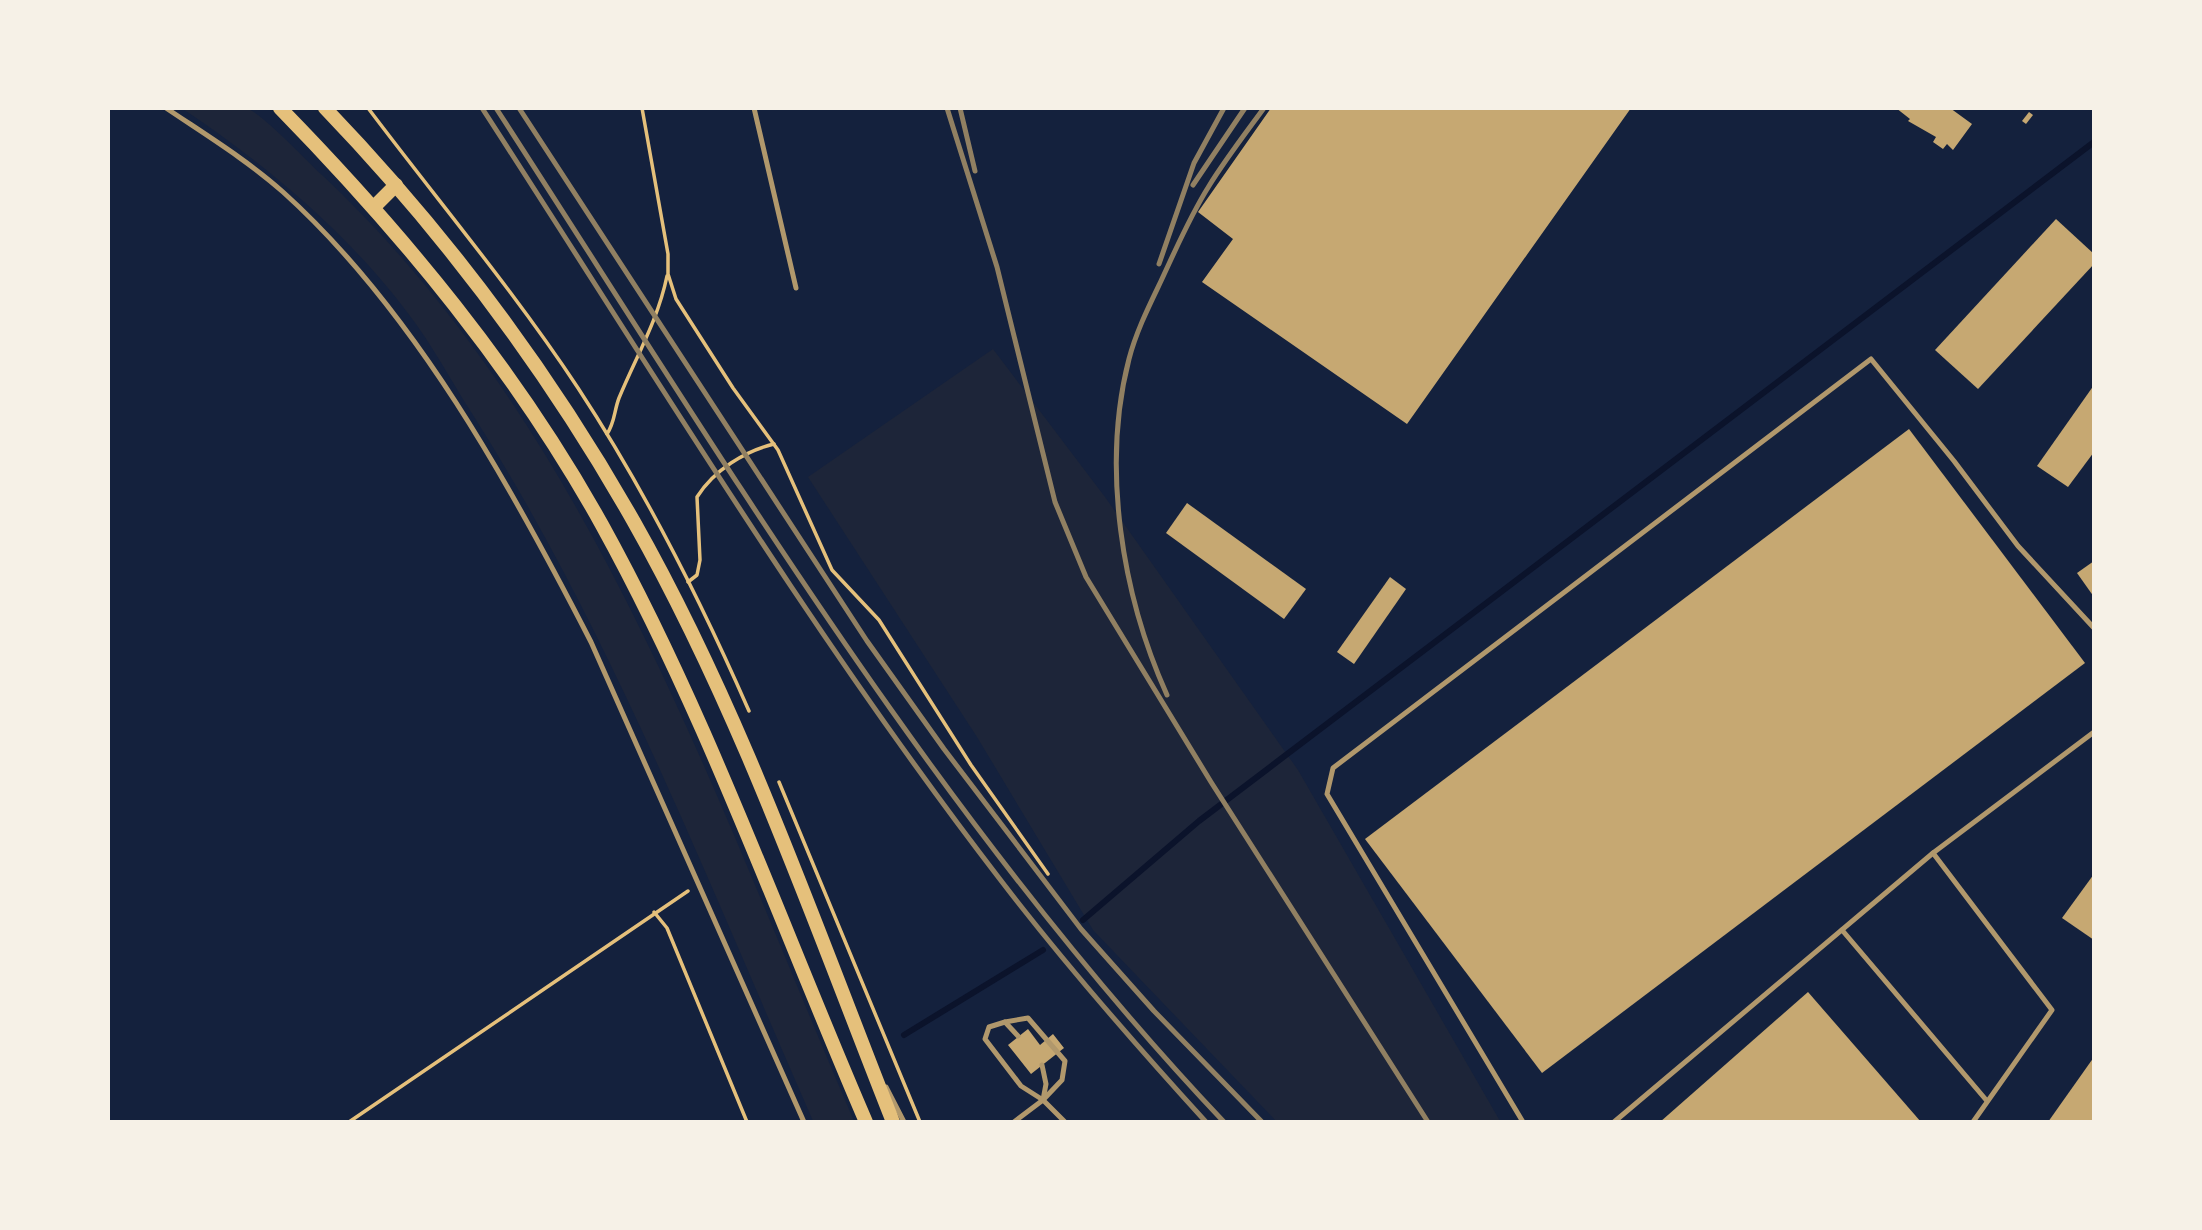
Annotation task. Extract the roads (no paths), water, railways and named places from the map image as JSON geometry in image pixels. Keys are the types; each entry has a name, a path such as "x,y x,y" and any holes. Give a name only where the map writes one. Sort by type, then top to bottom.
{"main road":[{"path":"280,108 374,207 455,303 553,446 601,525 699,724 866,1122"},
{"path":"324,108 396,185 460,262 596,457 673,598 751,767 893,1122"},
{"path":"374,207 396,185"}],"lane":[{"path":"166,108 281,191 356,265 392,308 454,403 551,565 590,642 804,1122"},
{"path":"754,108 796,288"},
{"path":"1523,1122 1327,794 1333,768 1871,359 1954,461 2018,546 2094,628"},
{"path":"1614,1122 1933,853 2094,732"},
{"path":"1933,853 2052,1010 1973,1122"},
{"path":"1842,930 1987,1101"},
{"path":"851,1016 904,1122"},
{"path":"1014,1122 1043,1100 1062,1080 1065,1061 1028,1018 989,1027 985,1039 1021,1086 1043,1100 1065,1122"},
{"path":"1005,1022 1018,1037"},
{"path":"1042,1065 1045,1084 1043,1100"}],"waterway":[{"path":"1083,920 1199,821 2094,142"},
{"path":"904,1035 1043,950"}],"railway":[{"path":"482,108 733,499 930,785 1049,941 1206,1122"},
{"path":"496,108 750,502 927,760 1021,885 1120,1006 1224,1122"},
{"path":"519,108 867,641 944,749 1081,929 1154,1011 1262,1122"},
{"path":"947,108 997,267 1055,502 1086,577 1211,782 1428,1122"},
{"path":"960,108 975,171"},
{"path":"1159,264 1194,163 1224,108"},
{"path":"1193,185 1245,108"},
{"path":"1167,695 1138,616 1121,530 1117,486 1121,400 1135,339 1184,233 1215,176 1264,108"}]}
